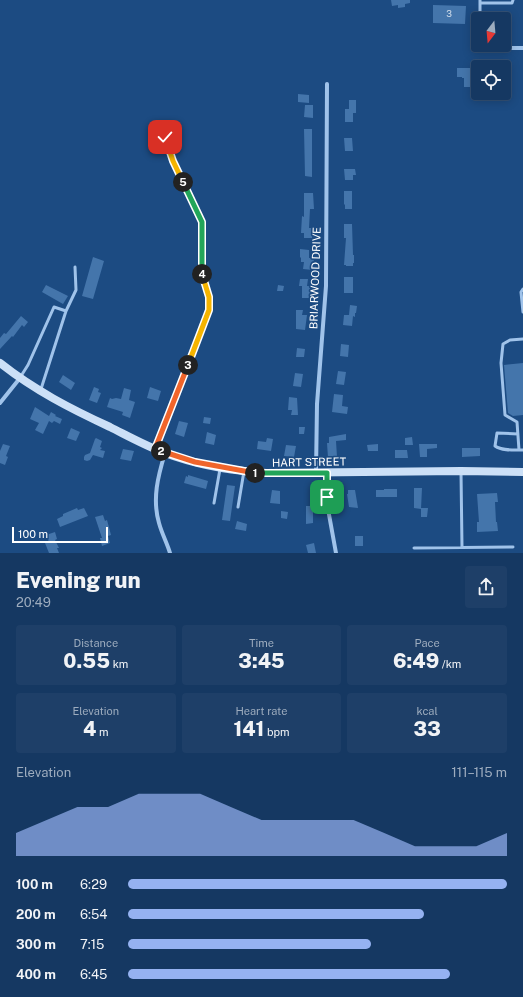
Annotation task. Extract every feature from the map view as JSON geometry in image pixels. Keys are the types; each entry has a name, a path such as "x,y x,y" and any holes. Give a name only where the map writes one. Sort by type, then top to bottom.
{"street":[{"path":"511,48 523,48"},
{"name":"BRIARWOOD DRIVE","path":"316,473 317,404 326,286 327,84"},
{"path":"155,449 209,310 209,297 202,273 202,222 173,161 165,137"},
{"name":"HART STREET","path":"0,363 40,391 72,409 155,449 195,462 244,471 266,473 461,471 523,472"},
{"path":"0,403 20,378"},
{"path":"165,453 158,481 156,502 160,524 170,553"},
{"path":"327,473 328,509 336,553"}],"lane":[{"path":"480,12 480,1 512,3 513,0"},
{"path":"40,391 66,311 76,290 75,267"},
{"path":"523,289 521,292 523,312"},
{"path":"20,378 28,365 54,307 66,311"},
{"path":"518,434 497,433 495,446 497,448 521,450 517,422 505,415 501,363 503,344 510,340 523,339"},
{"path":"214,503 220,467"},
{"path":"238,507 244,471"},
{"path":"461,471 462,547"},
{"path":"414,548 513,546"}],"building":[{"path":"391,0 410,0 410,3 405,4 405,7 398,8 398,5 392,6"},
{"path":"433,5 466,6 465,24 433,23"},
{"path":"457,68 471,68 471,87 464,87 464,78 457,77"},
{"path":"298,94 309,95 309,103 298,102"},
{"path":"349,100 356,100 356,113 353,113 353,122 345,122 345,109 349,109"},
{"path":"305,105 313,105 313,118 304,117"},
{"path":"304,129 312,129 312,177 305,176"},
{"path":"344,138 352,138 353,151 345,151"},
{"path":"344,169 355,169 356,175 353,175 353,180 345,180"},
{"path":"344,191 352,191 352,209 345,209"},
{"path":"304,193 313,193 314,209 310,209 309,228 313,228 312,238 304,238 304,233 301,233 302,216 304,217"},
{"path":"344,224 352,224 354,255 353,266 344,265 346,238 344,238"},
{"path":"300,249 309,250 309,258 314,258 313,270 303,269 304,262 301,262"},
{"path":"93,257 104,261 93,299 82,296"},
{"path":"344,277 353,277 353,293 344,293"},
{"path":"300,279 308,279 307,286 310,286 310,298 302,298 302,286 299,286"},
{"path":"46,285 68,296 63,304 42,292"},
{"path":"278,285 284,286 283,291 277,291"},
{"path":"350,305 357,306 355,317 353,316 352,326 343,325 344,315 349,315"},
{"path":"296,310 303,310 302,315 307,315 305,330 296,329"},
{"path":"21,316 28,322 24,327 22,325 13,337 12,336 0,349 0,338 4,333 6,334"},
{"path":"341,344 349,345 348,357 340,356"},
{"path":"297,348 305,349 304,357 296,357"},
{"path":"523,363 523,415 513,416 508,413 504,365"},
{"path":"338,371 346,372 344,385 336,384"},
{"path":"295,373 303,374 301,387 293,386"},
{"path":"63,375 75,383 71,390 59,382"},
{"path":"94,387 99,389 98,392 101,393 97,403 89,400"},
{"path":"150,387 161,391 158,401 147,398"},
{"path":"124,388 131,390 129,400 135,402 130,418 122,415 123,412 107,407 110,398 121,399"},
{"path":"334,394 343,395 342,406 348,407 347,414 332,412"},
{"path":"289,397 297,398 298,415 291,415 292,410 288,410"},
{"path":"35,407 49,416 51,412 56,415 55,416 62,419 60,424 54,421 52,423 49,421 43,434 35,430 39,423 30,419"},
{"path":"204,417 211,418 210,424 203,423"},
{"path":"179,421 188,423 184,437 175,434"},
{"path":"299,427 305,427 304,434 299,434"},
{"path":"71,428 80,432 76,441 67,438"},
{"path":"207,432 216,435 214,445 205,443"},
{"path":"346,434 346,440 336,441 337,457 328,458 327,443 329,443 329,437"},
{"path":"412,437 413,445 405,445 405,438"},
{"path":"96,438 102,441 100,447 102,448 100,450 105,451 103,458 93,455 90,460 84,460 85,455 90,453"},
{"path":"267,438 273,439 271,451 257,449 258,441 266,442"},
{"path":"3,444 10,446 6,456 8,457 5,465 0,463 0,451"},
{"path":"378,444 378,451 368,451 367,445"},
{"path":"419,444 437,444 437,448 427,449 427,457 420,457"},
{"path":"286,445 296,446 294,457 284,456"},
{"path":"462,448 480,448 480,456 462,457"},
{"path":"123,449 134,451 131,461 120,459"},
{"path":"395,450 407,450 408,458 395,458"},
{"path":"188,475 208,481 206,489 184,483 186,476 188,477"},
{"path":"227,485 235,486 230,521 222,520"},
{"path":"414,488 422,488 421,509 414,508"},
{"path":"397,489 397,497 376,497 376,490"},
{"path":"272,490 280,491 280,504 270,503"},
{"path":"348,490 355,490 358,508 349,507 347,494"},
{"path":"497,493 498,502 495,502 498,531 477,532 477,522 479,522 477,494"},
{"path":"306,506 313,506 313,523 306,524"},
{"path":"77,508 78,510 84,508 88,516 60,527 57,519 63,516 63,514"},
{"path":"421,508 428,508 427,517 421,517"},
{"path":"281,511 288,512 287,519 281,518"},
{"path":"103,515 105,521 107,520 111,535 108,536 110,543 102,546 100,538 102,538 95,517"},
{"path":"237,521 247,524 246,531 235,529"},
{"path":"55,532 57,539 55,540 59,548 57,548 59,553 49,553 45,543 49,542 46,535"},
{"path":"355,536 363,536 363,546 355,546"},
{"path":"314,543 316,553 308,553 306,545"}],"route":[{"path":"165,137 173,161 202,222 202,273 209,297 209,310 155,449 195,462 239,471 254,473 327,473 327,497"}]}
